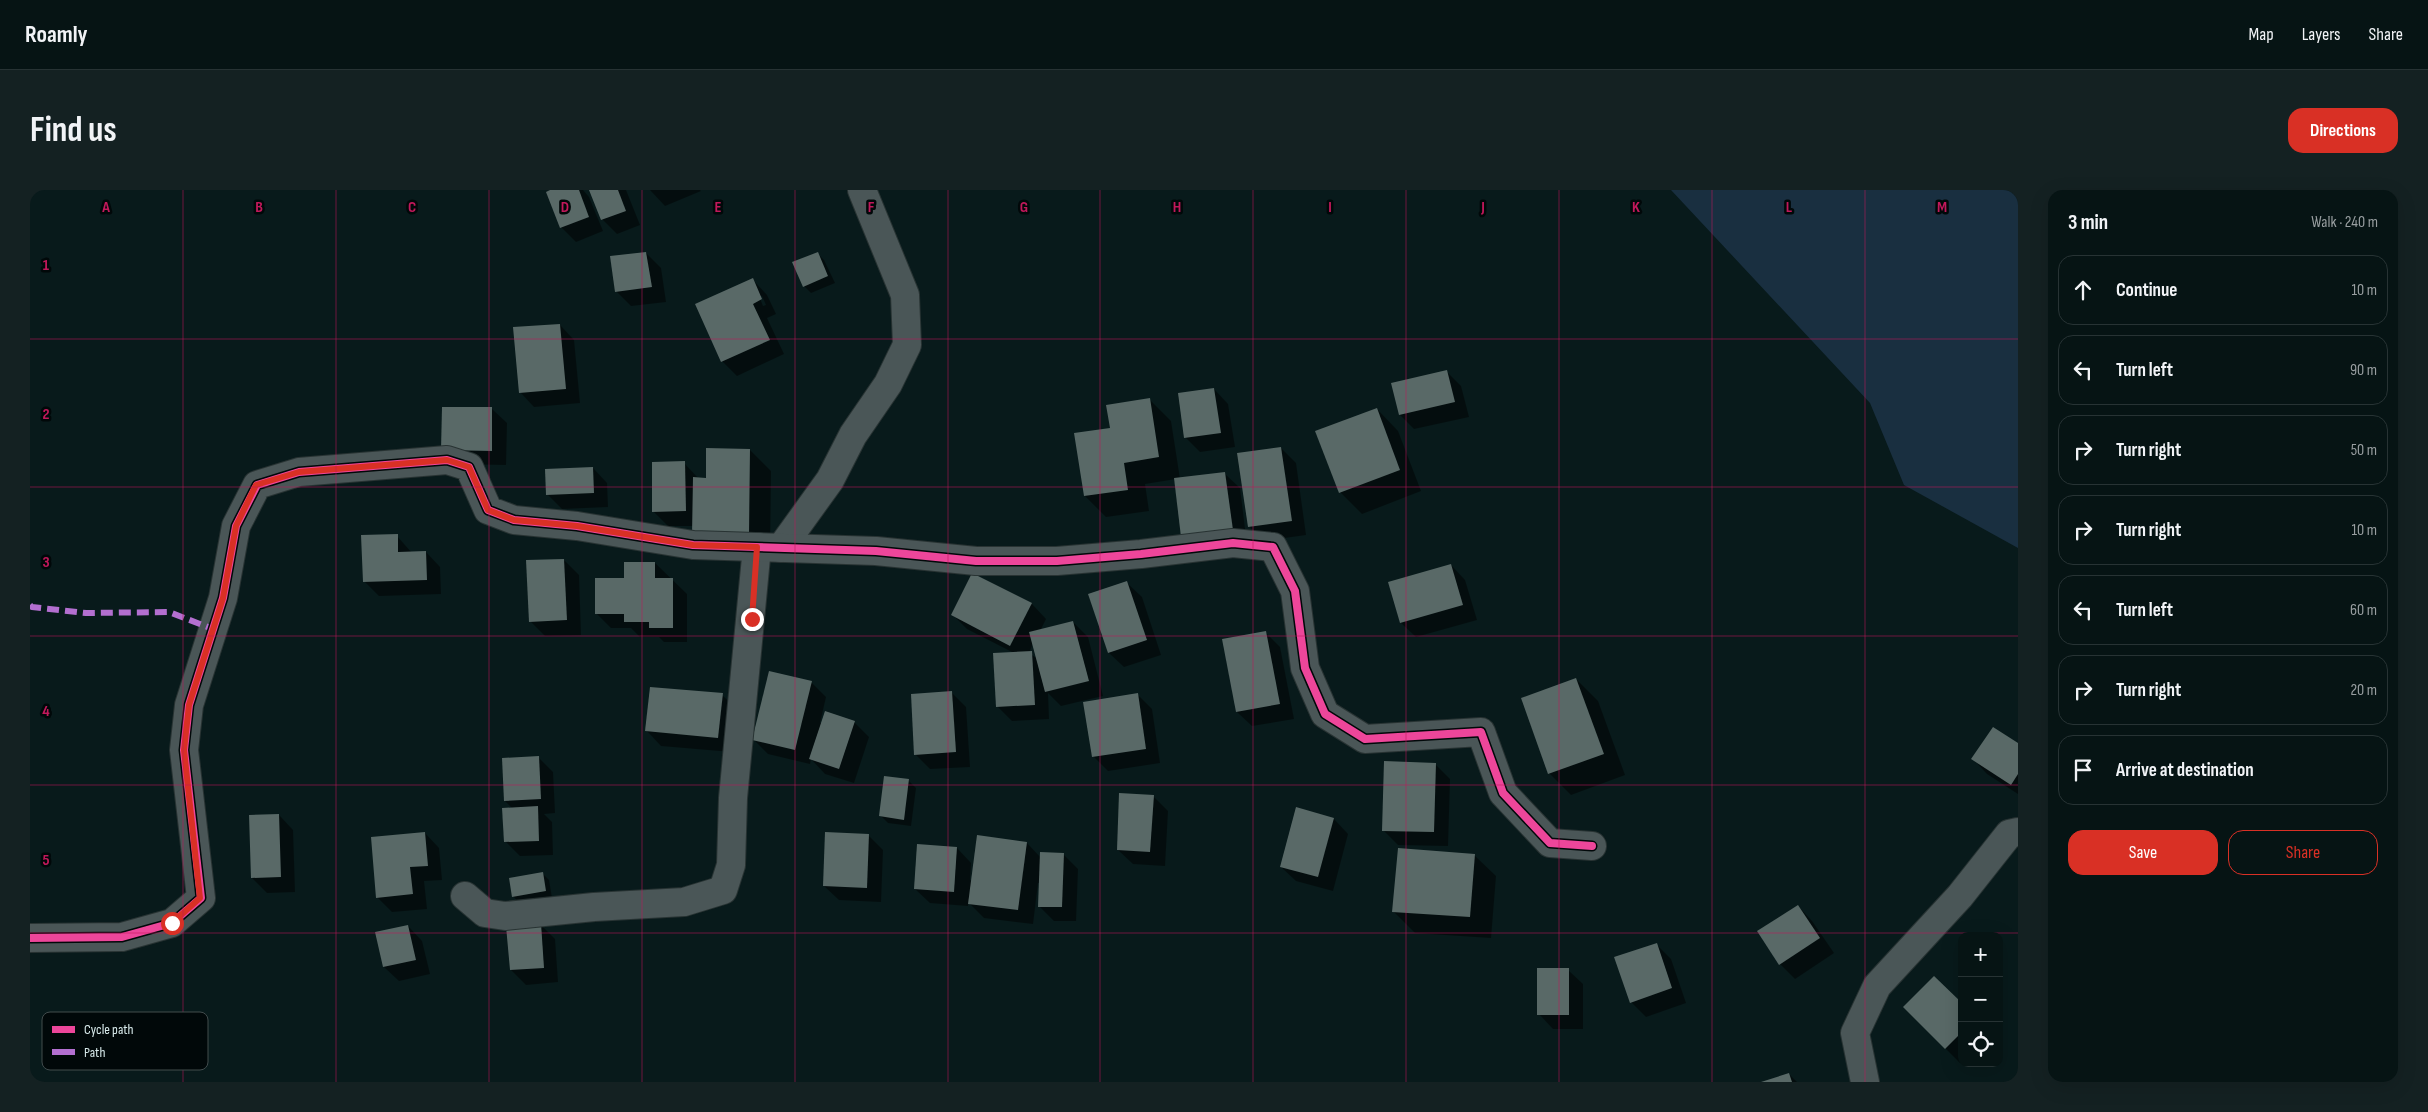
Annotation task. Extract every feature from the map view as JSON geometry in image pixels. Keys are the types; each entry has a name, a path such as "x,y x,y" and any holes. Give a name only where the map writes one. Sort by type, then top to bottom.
{"street":[{"path":"465,896 485,913 505,916 594,907 684,902 723,890 731,865 733,798 769,548 830,480 853,435 888,384 907,345 905,295 862,190"},
{"path":"30,938 122,937 172,923 200,898 184,750 189,705 223,598 236,526 256,485 299,472 447,460 469,467 488,510 514,520 577,526 693,545 876,551 976,561 1057,561 1141,554 1233,543 1273,547 1295,591 1305,668 1325,714 1365,739 1481,732 1503,792 1550,843 1592,846"},
{"path":"1865,1082 1855,1033 1878,986 1960,896 2009,834 2018,832"}],"water":[{"path":"1671,190 2018,190 2018,548 1904,485 1870,403"}],"building":[{"path":"550,190 579,190 589,217 560,228 546,192"},
{"path":"589,190 618,190 626,211 601,220"},
{"path":"646,252 652,287 615,292 610,256"},
{"path":"818,252 828,276 803,287 792,262"},
{"path":"753,278 762,299 753,304 770,340 721,362 695,304"},
{"path":"560,324 566,389 519,393 513,327"},
{"path":"1447,370 1455,402 1399,415 1391,383"},
{"path":"1214,388 1221,433 1184,438 1178,393"},
{"path":"1150,398 1159,457 1124,463 1128,490 1084,496 1074,433 1110,428 1106,405"},
{"path":"442,407 492,407 492,451 441,450"},
{"path":"1377,408 1400,470 1339,493 1315,431"},
{"path":"1281,447 1292,521 1248,527 1237,453"},
{"path":"706,448 750,449 749,535 692,535 693,477 706,478"},
{"path":"685,461 686,511 652,512 652,462"},
{"path":"593,467 594,493 546,495 545,469"},
{"path":"1225,472 1233,530 1181,537 1174,478"},
{"path":"398,534 398,552 426,551 427,580 363,582 361,535"},
{"path":"564,559 567,620 529,622 526,560"},
{"path":"624,562 655,562 655,578 673,578 673,628 649,628 649,622 624,622 624,614 595,614 595,578 624,578"},
{"path":"1451,564 1463,605 1400,623 1388,582"},
{"path":"972,573 1032,603 1010,646 951,615"},
{"path":"1127,581 1147,640 1108,653 1088,594"},
{"path":"1073,621 1089,681 1045,692 1029,632"},
{"path":"1266,631 1280,704 1236,712 1222,639"},
{"path":"1032,651 1035,705 996,707 993,653"},
{"path":"769,671 812,681 795,750 752,740"},
{"path":"1576,678 1604,754 1548,774 1521,698"},
{"path":"650,687 723,693 718,738 645,731"},
{"path":"952,691 956,752 914,755 911,694"},
{"path":"1138,693 1146,749 1092,757 1083,702"},
{"path":"825,711 855,721 839,769 809,759"},
{"path":"1993,727 2018,743 2018,774 2011,785 1971,759"},
{"path":"539,756 541,799 504,801 502,758"},
{"path":"1384,761 1436,763 1434,832 1382,831"},
{"path":"884,776 909,779 904,820 879,816"},
{"path":"1119,793 1154,795 1150,852 1117,850"},
{"path":"538,806 539,841 504,842 502,808"},
{"path":"1296,807 1334,818 1318,877 1280,867"},
{"path":"279,814 281,877 251,878 249,815"},
{"path":"425,832 428,866 410,867 413,894 376,898 371,837"},
{"path":"825,832 869,834 867,888 823,886"},
{"path":"977,835 1027,842 1018,910 968,904"},
{"path":"917,844 957,847 954,892 914,889"},
{"path":"1398,848 1475,854 1470,917 1392,912"},
{"path":"1040,852 1064,853 1062,907 1038,907"},
{"path":"543,872 546,891 512,897 509,878"},
{"path":"1798,905 1820,938 1779,965 1757,931"},
{"path":"541,923 544,968 510,970 506,926"},
{"path":"408,925 416,960 383,967 375,932"},
{"path":"1657,943 1672,988 1630,1003 1614,957"},
{"path":"1537,968 1569,968 1569,1015 1537,1015"},
{"path":"1934,976 1958,999 1958,1036 1945,1049 1903,1007"},
{"path":"1789,1073 1792,1082 1761,1082"}],"marked path":[{"path":"30,605 32,607 86,613 169,612 213,629"}],"cycle path":[{"path":"30,938 122,937 172,923 201,898 184,750 189,705 223,598 236,526 257,485 299,472 447,460 469,467 488,510 514,520 577,526 693,545 876,551 976,561 1057,561 1141,554 1233,543 1273,547 1295,591 1305,668 1325,714 1365,739 1481,732 1503,793 1550,843 1592,846"}],"route":[{"path":"172,923 200,898 184,750 189,705 223,598 236,526 256,485 299,472 447,460 469,467 488,510 514,520 577,526 693,545 757,547 752,619"}]}
